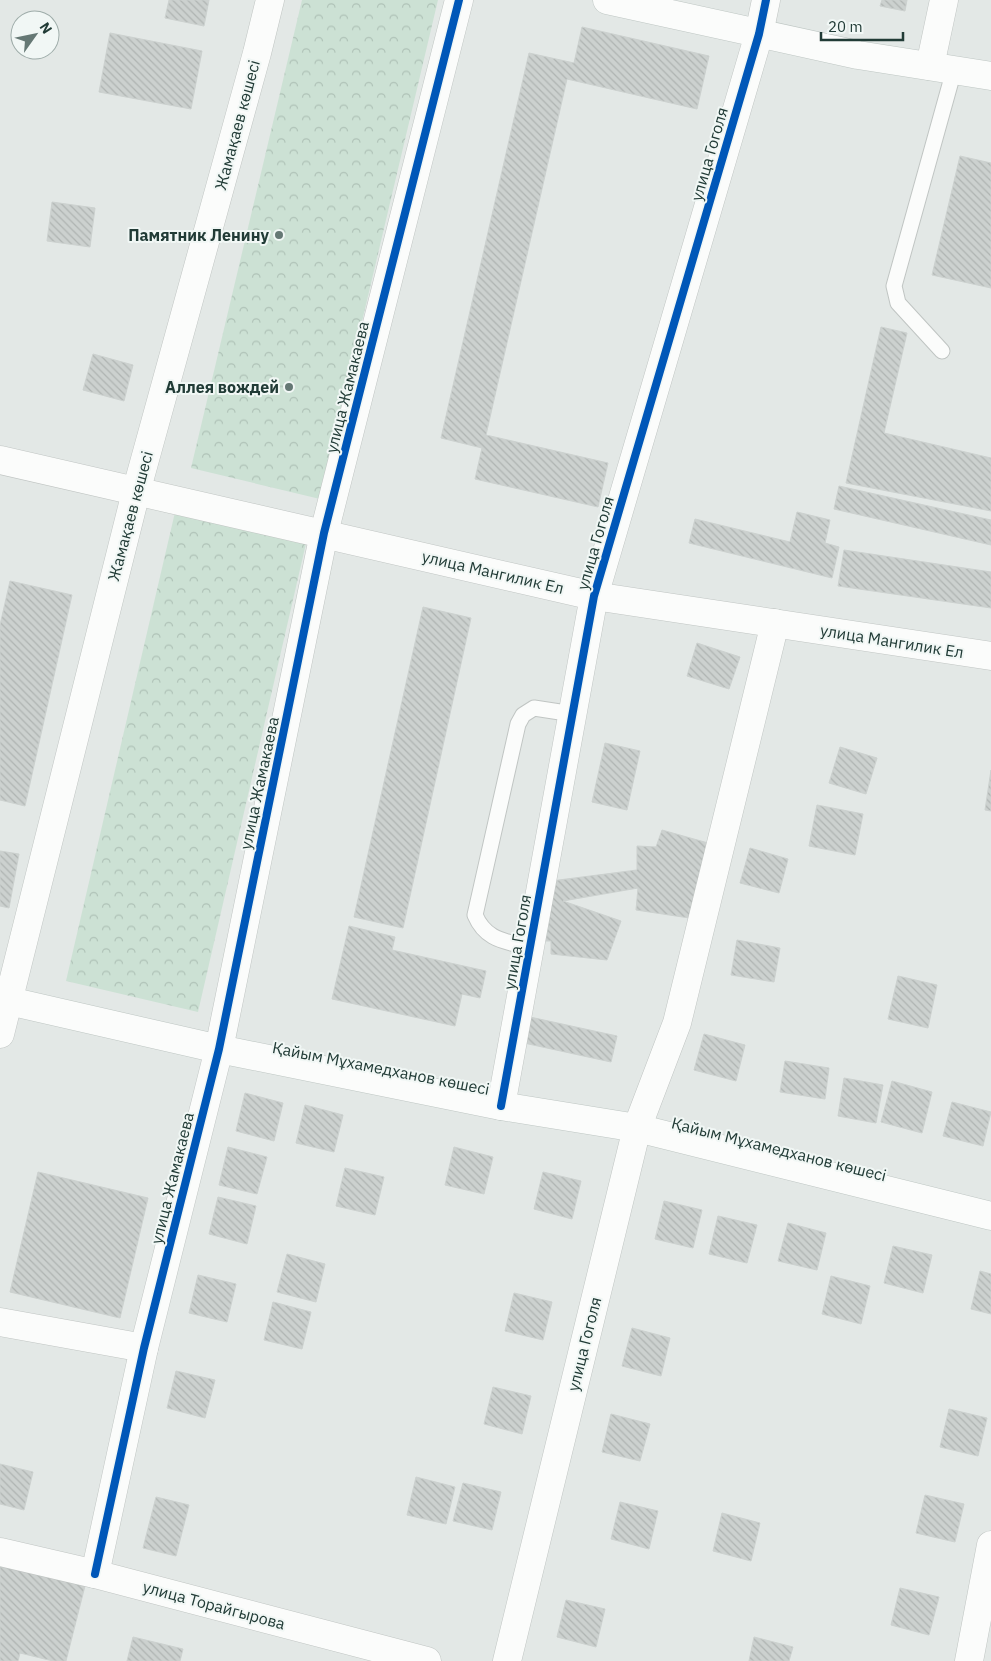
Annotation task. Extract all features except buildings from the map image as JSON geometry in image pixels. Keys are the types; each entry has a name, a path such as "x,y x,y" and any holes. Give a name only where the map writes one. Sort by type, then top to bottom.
{"street":[{"name":"Жамақаев көшесі","path":"0,1034 4,1000 136,492 270,0"},
{"name":"улица Жамакаева","path":"95,1574 144,1348 219,1049 324,533 459,0"},
{"path":"607,0 858,54 991,76"},
{"name":"улица Гоголя","path":"501,1106 594,596 758,34 766,0"},
{"path":"942,68 944,0"},
{"name":"улица Мангилик Ел","path":"0,460 594,596 991,656"},
{"name":"улица Гоголя","path":"507,1661 637,1128 678,1022 775,623"},
{"name":"Қайым Мұхамедханов көшесі","path":"4,1000 219,1049 501,1106 637,1128 991,1216"},
{"path":"0,1322 144,1348"},
{"path":"969,1661 991,1545"},
{"name":"улица Торайгырова","path":"0,1552 95,1574 427,1661"}],"lane":[{"path":"942,68 894,286 898,303 942,351"},
{"path":"530,948 488,936 480,927 475,915 518,724 523,715 534,708 573,714"}],"green space":[{"path":"302,0 438,0 320,499 191,468"},
{"path":"179,495 310,526 198,1012 66,981"}],"cycle path":[{"path":"95,1574 144,1348 219,1049 324,533 459,0"},
{"path":"501,1106 594,596 759,34 766,0"}],"place":[{"name":"Памятник Ленину","path":"279,235"},
{"name":"Аллея вождей","path":"289,387"}]}
